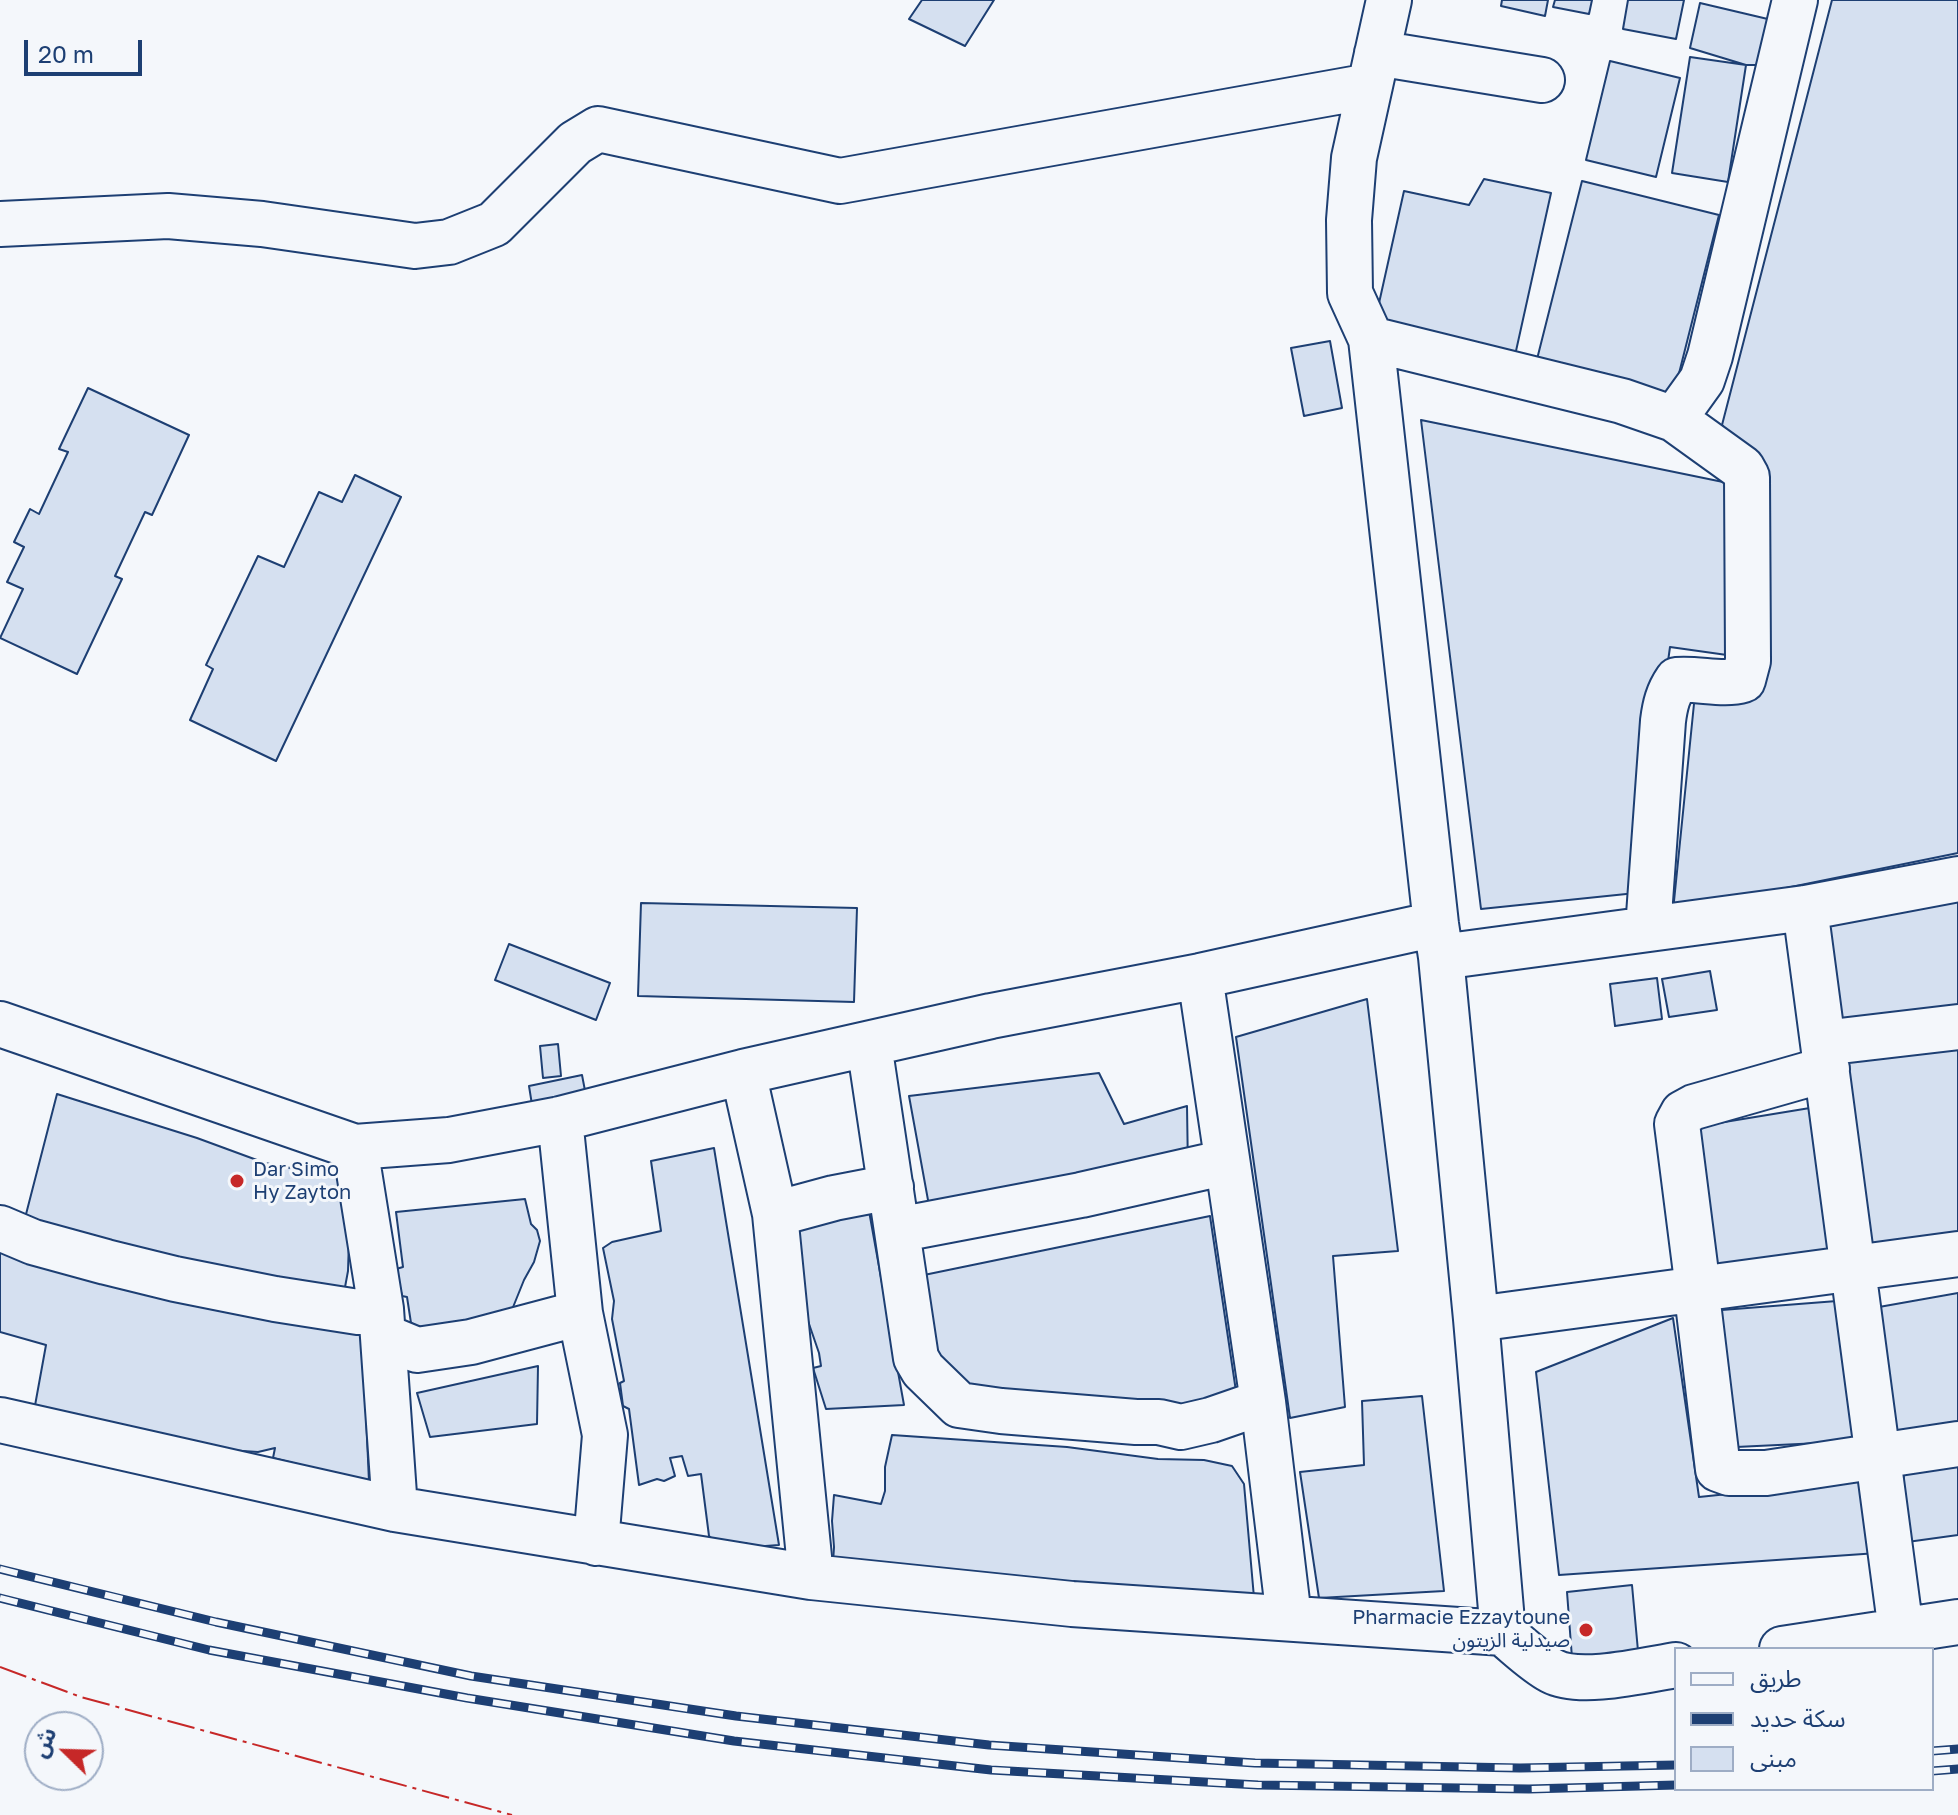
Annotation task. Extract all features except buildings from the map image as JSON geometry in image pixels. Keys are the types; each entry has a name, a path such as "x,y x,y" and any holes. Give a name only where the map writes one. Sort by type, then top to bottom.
{"street":[{"path":"1389,0 1354,158 1349,220 1350,293 1371,339 1439,941 1503,1633"},
{"path":"1674,419 1702,380 1710,356 1795,0"},
{"path":"0,224 168,216 247,223 415,246 449,242 494,224 575,143 598,129 840,181 1374,69 1542,80"},
{"path":"1371,339 1622,401 1674,419 1742,468 1747,477 1748,661 1743,680 1677,680 1670,691 1663,721 1648,929"},
{"path":"0,1024 355,1147 449,1140 560,1119 743,1072 991,1016 1200,976 1439,941 1648,929 1805,908 1958,879"},
{"path":"1805,908 1901,1631"},
{"path":"1200,976 1263,1402 1289,1618"},
{"path":"1958,1027 1825,1056 1694,1107 1683,1113 1677,1124 1718,1469 1729,1473 1766,1473 1958,1444"},
{"path":"869,1044 916,1358 923,1370 959,1405 1001,1411 1159,1422 1181,1427 1263,1402"},
{"path":"743,1072 775,1214 811,1577"},
{"path":"560,1119 580,1313 605,1435 596,1543"},
{"path":"355,1147 382,1322 395,1509"},
{"path":"897,1230 1081,1195 1227,1162"},
{"path":"775,1214 891,1187"},
{"path":"0,1228 33,1242 175,1279 358,1312 382,1322 417,1350 471,1342 580,1313"},
{"path":"1476,1319 1958,1254"},
{"path":"0,1420 395,1509 811,1577 1072,1604 1503,1633 1554,1672 1568,1677 1605,1676 1674,1665"},
{"path":"1795,1647 1958,1622"}],"railway":[{"path":"0,1569 216,1622 471,1676 736,1716 989,1745 1255,1763 1520,1768 1674,1765"},
{"path":"0,1598 209,1650 467,1698 734,1741 991,1770 1258,1785 1529,1789 1674,1785"},
{"path":"1934,1751 1958,1749"},
{"path":"1934,1771 1958,1769"}],"power":[{"path":"0,1667 81,1697 512,1815"}],"place":[{"name":"Dar Simo Hy Zayton","path":"237,1181"},
{"name":"Pharmacie Ezzaytoune صيدلية الزيتون","path":"1586,1630"}]}
